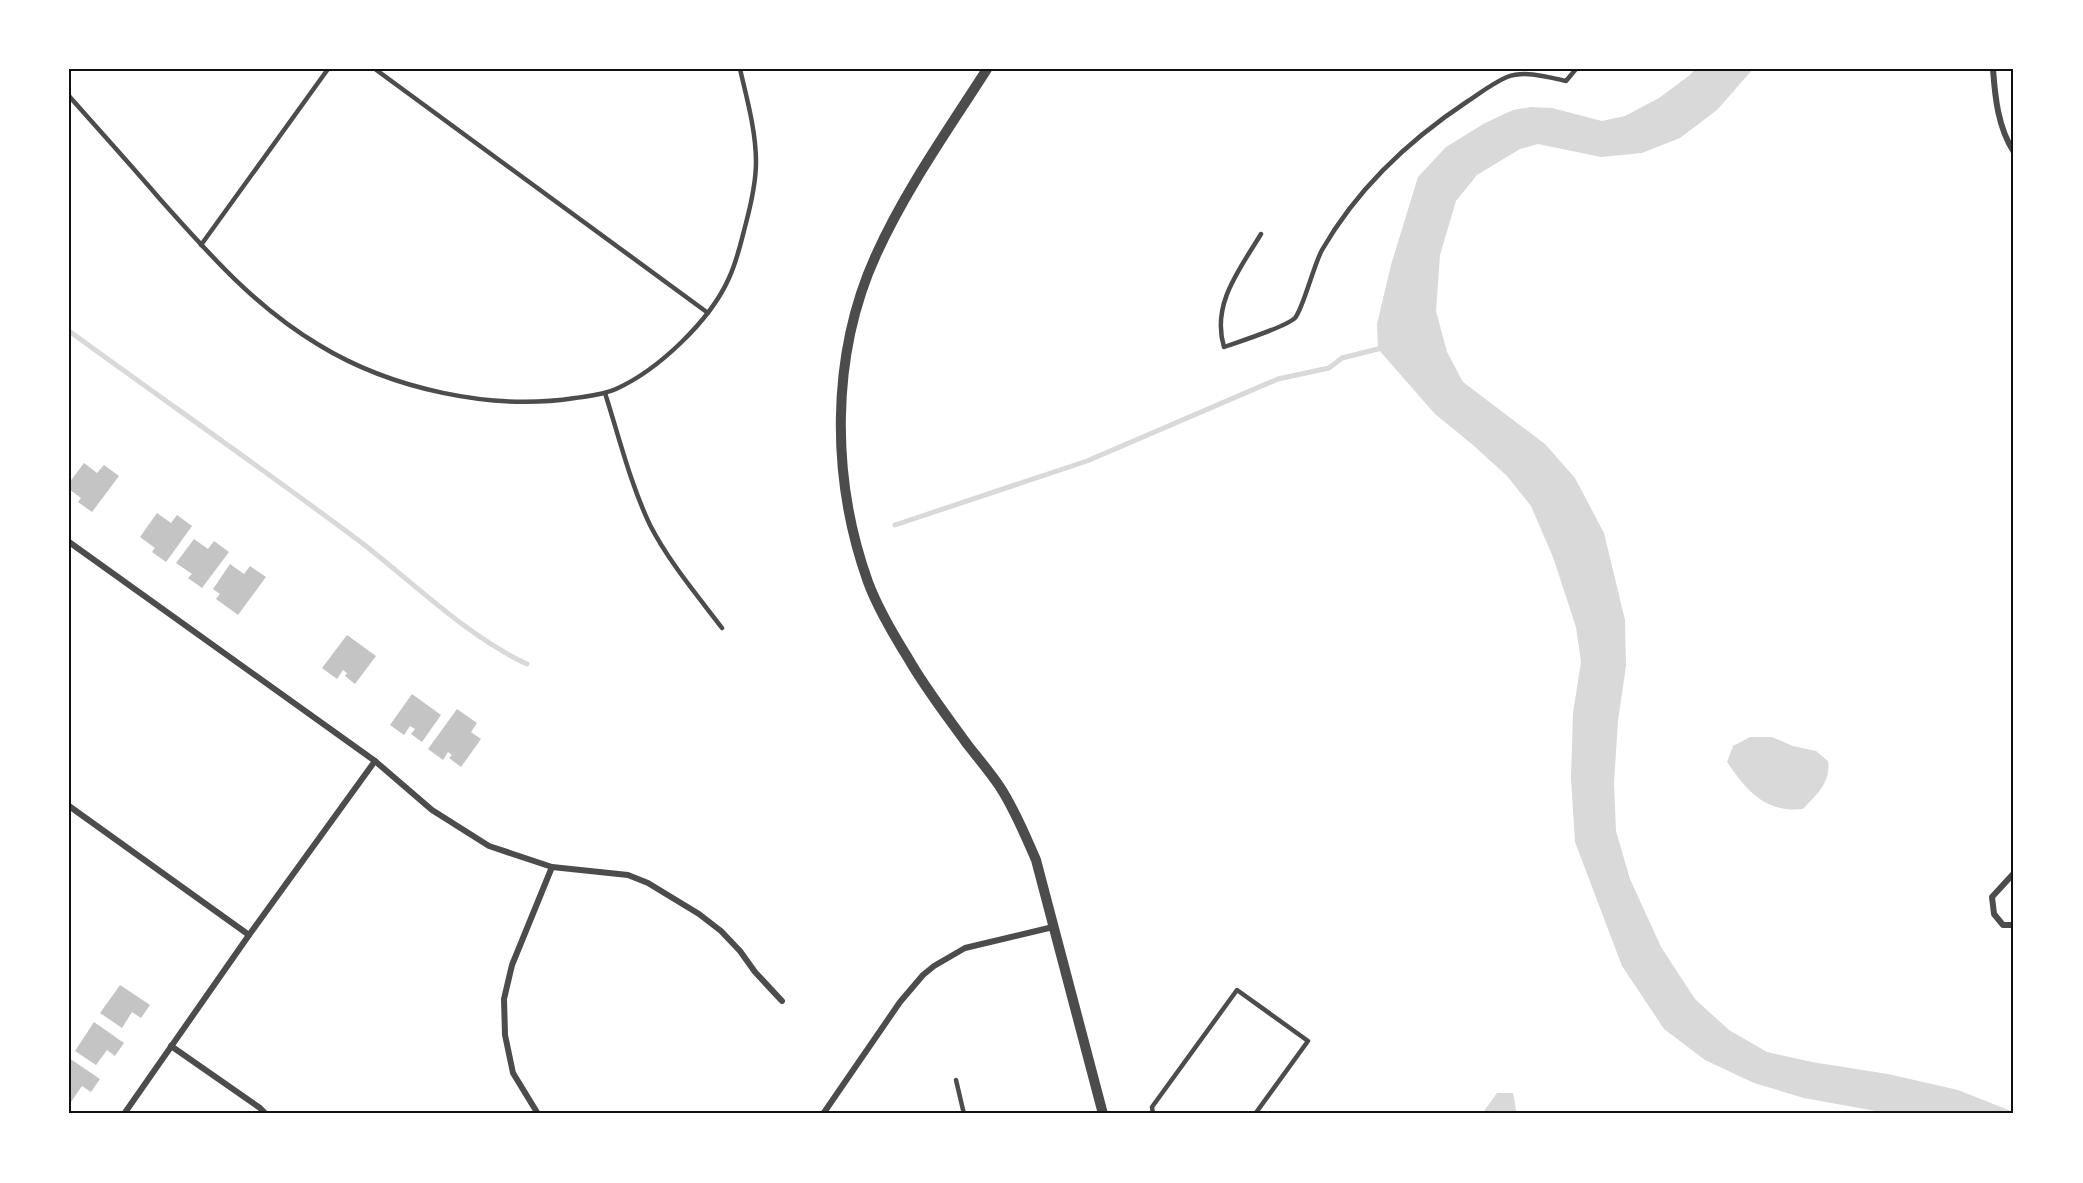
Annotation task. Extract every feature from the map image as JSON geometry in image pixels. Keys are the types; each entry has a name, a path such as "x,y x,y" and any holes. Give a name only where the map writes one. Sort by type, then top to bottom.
{"street":[{"path":"987,69 887,231 864,285 846,352 842,384 844,475 849,518 860,557 869,585 884,616 909,660 1000,786 1021,825 1036,860 1103,1114"},
{"path":"1993,69 2000,118 2008,143 2014,152"},
{"path":"69,542 375,761 432,810 489,846 552,867 628,875 648,883 699,914 721,931 782,1001"},
{"path":"124,1114 249,935 375,761"},
{"path":"69,806 249,935"},
{"path":"538,1114 513,1072 505,1035 504,999 512,965 552,867"},
{"path":"2014,873 1992,897 1994,914 2004,925 2014,925"},
{"path":"823,1114 900,1002 934,966 965,948 1053,927"},
{"path":"171,1046 266,1114"}],"lane":[{"path":"201,245 328,69"},
{"path":"375,69 708,313"},
{"path":"69,96 237,284 276,317 321,346 368,369 418,386 465,398 511,403 550,402 605,393 615,390 638,376 695,329 729,279 750,207 756,162 750,115 740,69"},
{"path":"1261,234 1235,273 1225,295 1220,336 1224,347 1284,324 1296,317 1320,253 1351,205 1404,149 1440,120 1508,77 1523,74 1547,76 1566,81 1575,69"},
{"path":"605,393 635,490 651,526 672,561 722,628"},
{"path":"1153,1114 1152,1107 1237,990 1308,1041 1255,1114"},
{"path":"956,1080 964,1114"}],"shaded area":[{"path":"1695,69 1753,69 1717,110 1680,138 1642,153 1601,157 1538,144 1520,149 1477,175 1456,201 1440,255 1436,311 1447,352 1463,382 1545,444 1575,478 1604,533 1625,620 1626,666 1618,721 1614,783 1616,831 1630,879 1661,947 1695,999 1729,1030 1767,1052 1888,1074 1958,1090 2014,1114 1892,1114 1804,1098 1754,1083 1705,1060 1664,1029 1622,966 1575,842 1571,778 1573,713 1581,662 1576,627 1553,557 1531,506 1507,476 1435,414 1378,349 1377,324 1391,265 1418,177 1446,147 1485,123 1513,110 1531,107 1552,108 1602,121 1625,116 1659,98"},
{"path":"1750,737 1772,737 1793,746 1816,751 1828,761 1825,782 1803,809 1790,809 1768,804 1750,791 1734,773 1727,762 1733,746"},
{"path":"1497,1093 1513,1093 1515,1114 1482,1114"}],"building":[{"path":"84,463 97,473 104,465 119,476 92,512 78,502 81,498 69,489 69,483"},
{"path":"157,513 171,523 177,515 192,526 166,562 152,552 155,548 140,537"},
{"path":"194,539 208,549 214,541 229,552 202,588 188,578 192,574 176,563"},
{"path":"230,564 244,574 250,566 266,577 238,615 216,599 220,594 213,589"},
{"path":"347,635 376,656 355,684 345,676 347,673 343,670 337,679 322,668"},
{"path":"412,694 441,715 422,742 411,734 415,729 410,726 404,735 390,725"},
{"path":"457,709 477,723 471,732 481,739 461,767 449,758 452,755 448,752 443,760 428,749"},
{"path":"120,985 150,1005 141,1018 132,1012 122,1028 100,1013"},
{"path":"94,1022 124,1043 115,1056 107,1050 96,1065 75,1051"},
{"path":"69,1058 100,1079 91,1092 82,1086 71,1102 69,1100"}],"waterway":[{"path":"69,331 358,540 482,639 527,664"},
{"path":"895,525 1087,461 1278,379 1329,368 1342,358 1378,349 1385,345"}]}
